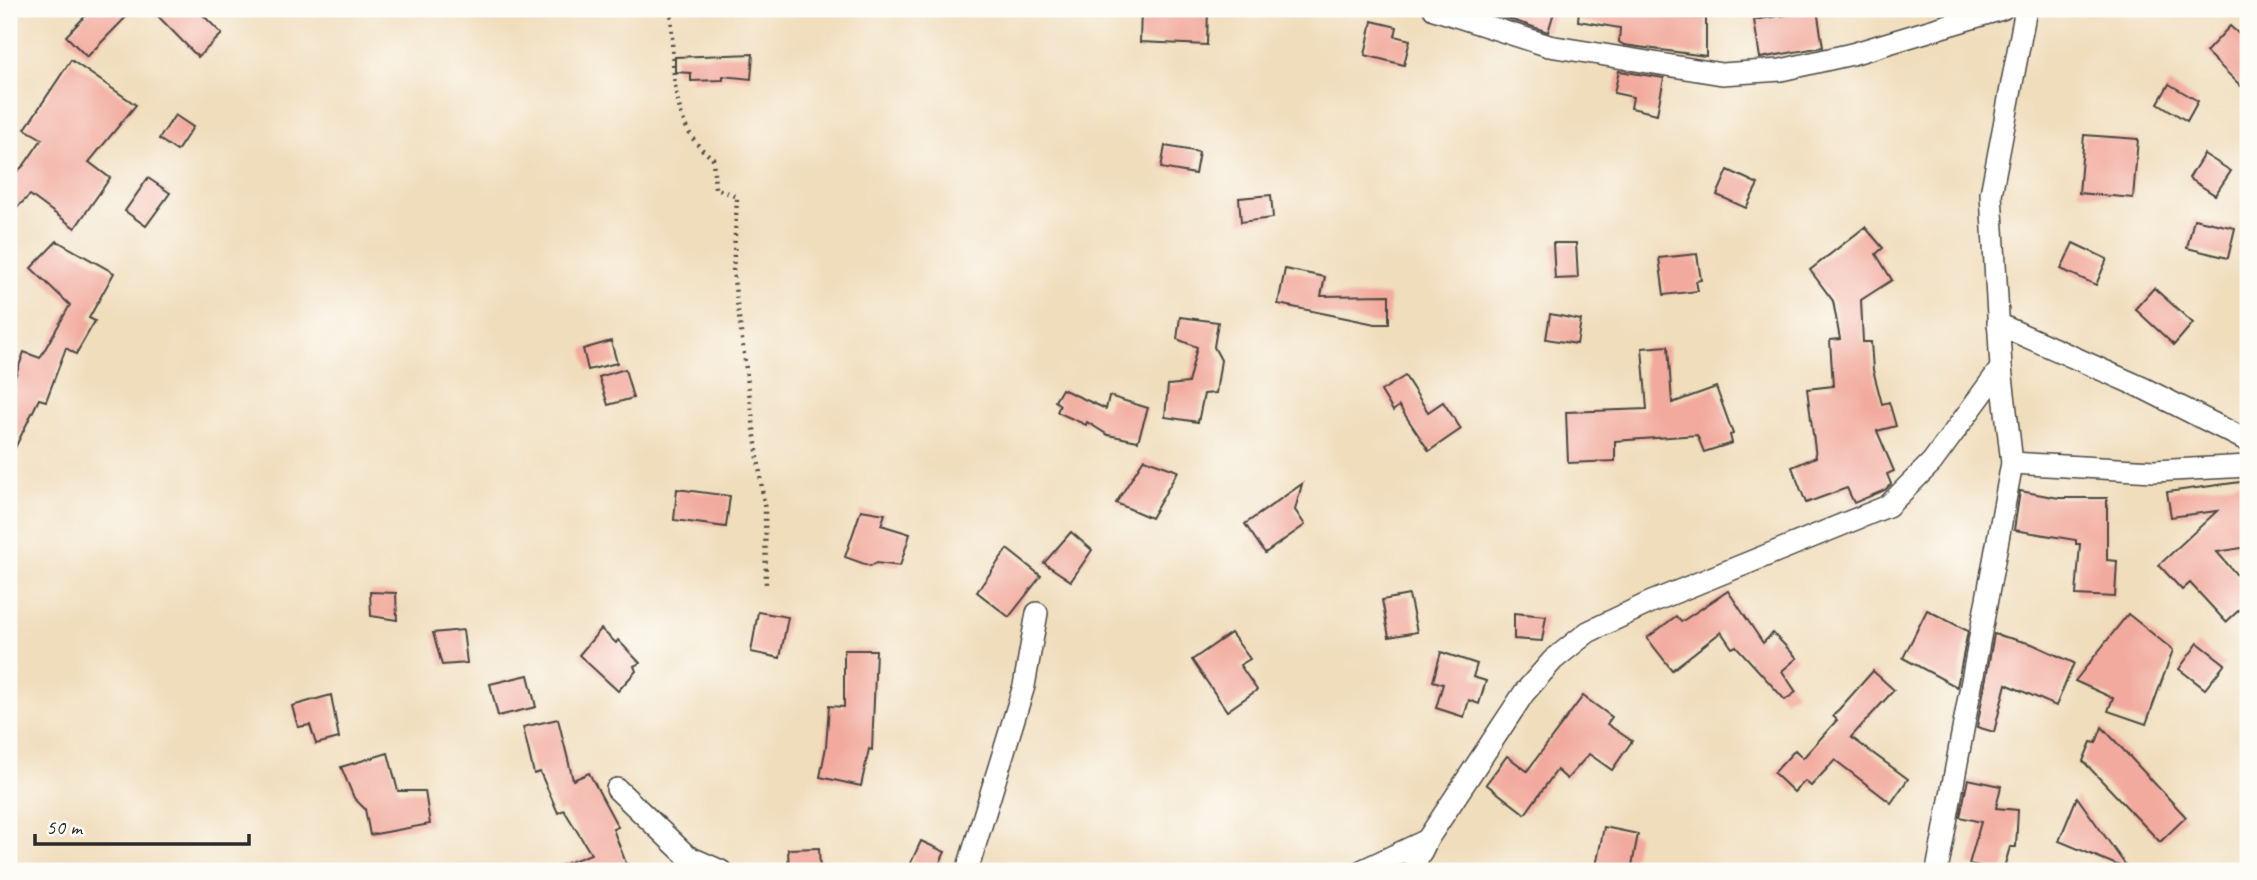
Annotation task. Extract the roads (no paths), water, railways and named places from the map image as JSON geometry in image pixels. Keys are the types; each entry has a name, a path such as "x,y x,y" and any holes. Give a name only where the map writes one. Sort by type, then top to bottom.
{"street":[{"path":"1434,9 1549,46 1722,74 1781,70 1852,54 2001,9"},
{"path":"1937,871 2012,463 2001,368 1991,194 2026,9"},
{"path":"1998,324 2143,388 2248,441"},
{"path":"1412,871 1427,840 1524,693 1553,660 1588,632 1649,603 1888,506 1933,462 2001,368"},
{"path":"2012,463 2154,471 2248,466"},
{"path":"967,871 1024,686 1037,613"},
{"path":"617,789 687,856 720,871"},
{"path":"1361,871 1427,840"}]}
